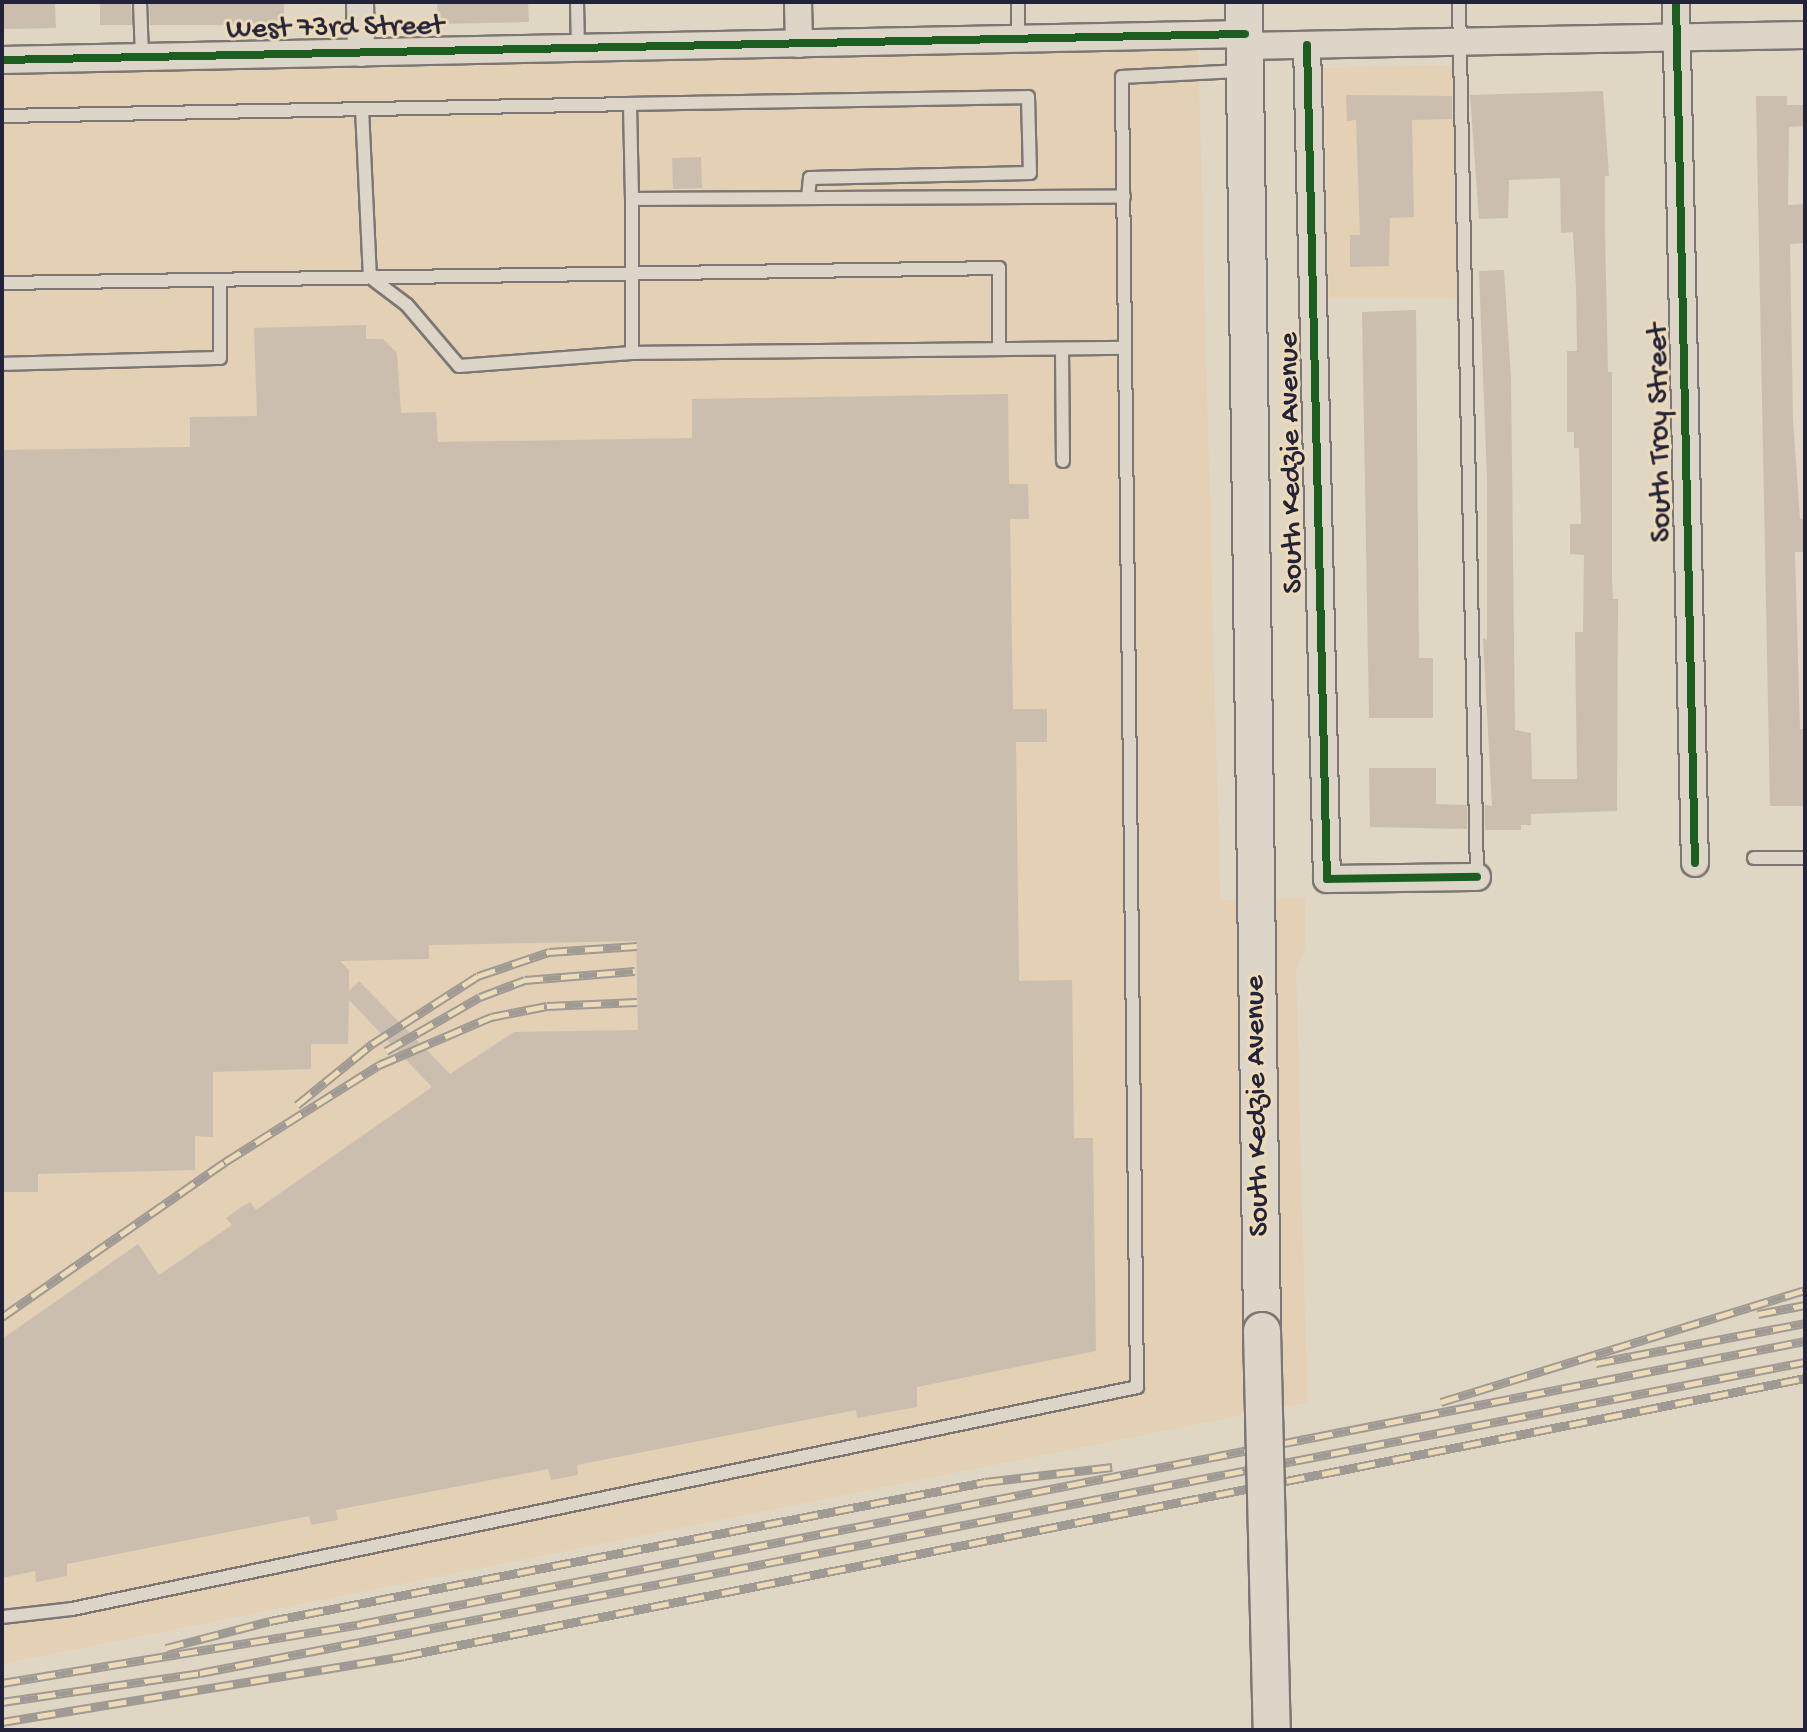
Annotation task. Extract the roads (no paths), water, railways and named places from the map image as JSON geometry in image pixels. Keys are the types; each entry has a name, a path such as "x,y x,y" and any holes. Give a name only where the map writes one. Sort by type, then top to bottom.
{"main road":[{"name":"South Kedzie Avenue","path":"1245,38 1262,1331 1272,1730"}],"street":[{"path":"360,2 361,53"},
{"path":"798,2 799,44"},
{"name":"South Troy Street","path":"1676,2 1695,863"},
{"name":"West 73rd Street","path":"2,60 1018,39 1245,38 1307,45 1805,35"},
{"name":"South Kedzie Avenue","path":"1307,45 1327,879 1477,877"}],"lane":[{"path":"140,2 142,57"},
{"path":"577,2 578,48"},
{"path":"1018,2 1018,39"},
{"path":"1459,2 1477,877"},
{"path":"2,1617 72,1609 1137,1387 1122,77 1245,38"},
{"path":"2,116 1028,97 1030,173 810,178 808,198"},
{"path":"630,104 632,353"},
{"path":"362,109 370,277"},
{"path":"632,199 1124,196"},
{"path":"2,283 999,268 999,349"},
{"path":"370,277 407,305 459,366 632,353 1125,348"},
{"path":"2,364 220,358 220,280"},
{"path":"1062,349 1063,461"},
{"path":"1754,858 1805,858"}],"railway":[{"path":"297,1105 372,1044 478,976 549,952 637,946"},
{"path":"386,1051 480,997 525,980 635,971"},
{"path":"2,1317 225,1162 379,1065 491,1017 547,1006 637,1002"},
{"path":"1441,1402 1805,1290"},
{"path":"1758,1314 1805,1305"},
{"path":"1596,1363 1805,1323"},
{"path":"2,1683 361,1624 1805,1341"},
{"path":"2,1702 200,1673 1805,1362"},
{"path":"2,1722 404,1656 1805,1378"},
{"path":"166,1648 270,1621 985,1482 1112,1467"}]}
